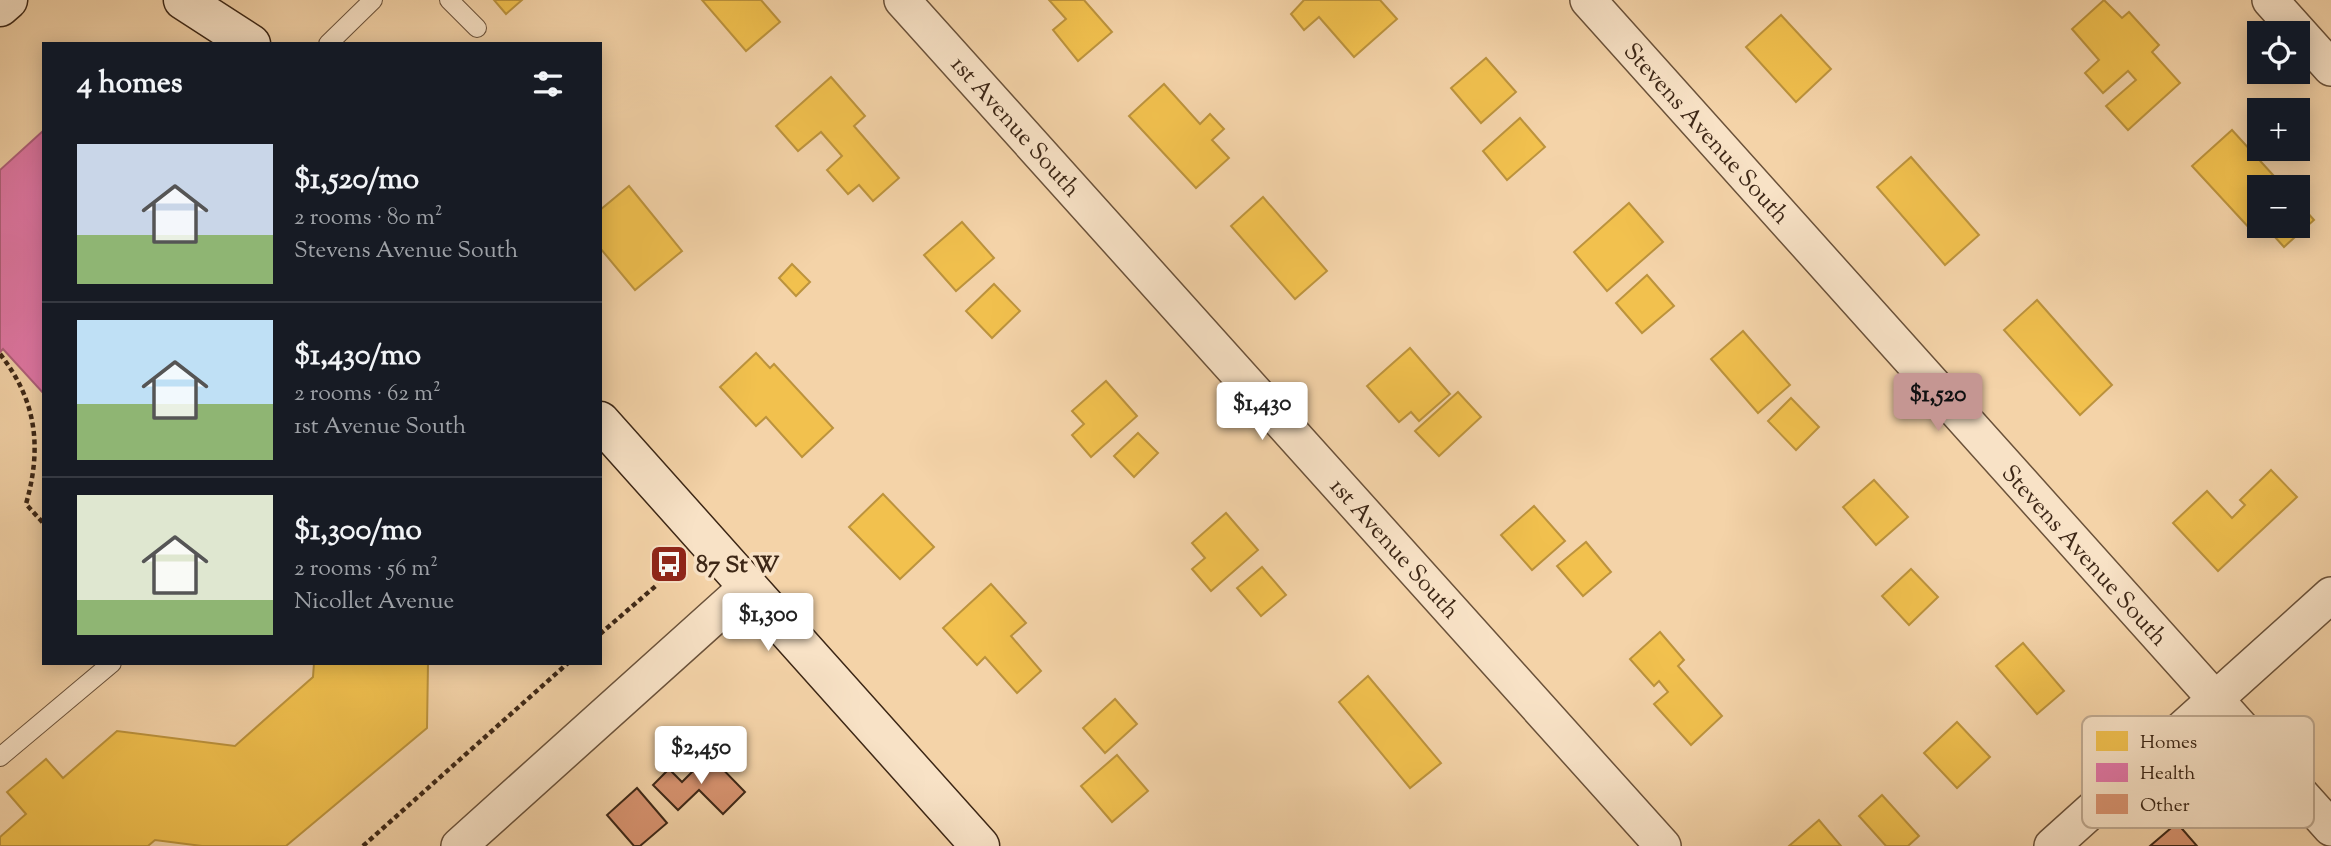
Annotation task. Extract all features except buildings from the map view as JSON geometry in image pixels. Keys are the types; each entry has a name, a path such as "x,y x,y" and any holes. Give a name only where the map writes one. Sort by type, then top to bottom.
{"main road":[{"path":"0,7 8,0"},
{"path":"183,0 248,42"},
{"path":"223,0 261,42"},
{"path":"602,423 981,846"}],"street":[{"name":"1st Avenue South","path":"902,0 1663,846"},
{"name":"Stevens Avenue South","path":"1588,0 2230,716"},
{"path":"2270,0 2331,68"},
{"path":"459,846 748,586"},
{"path":"2196,716 2331,595"},
{"name":"Stevens Avenue South","path":"2314,809 2331,828"},
{"path":"2052,846 2082,819"}],"lane":[{"path":"330,42 373,0"},
{"path":"449,0 477,28"},
{"path":"0,757 110,665"}],"path":[{"path":"0,354 12,369 35,428 36,459 26,504 42,522"},
{"path":"602,632 658,584"},
{"path":"363,846 566,665"}],"place":[{"name":"87 St W","path":"669,564"}]}
